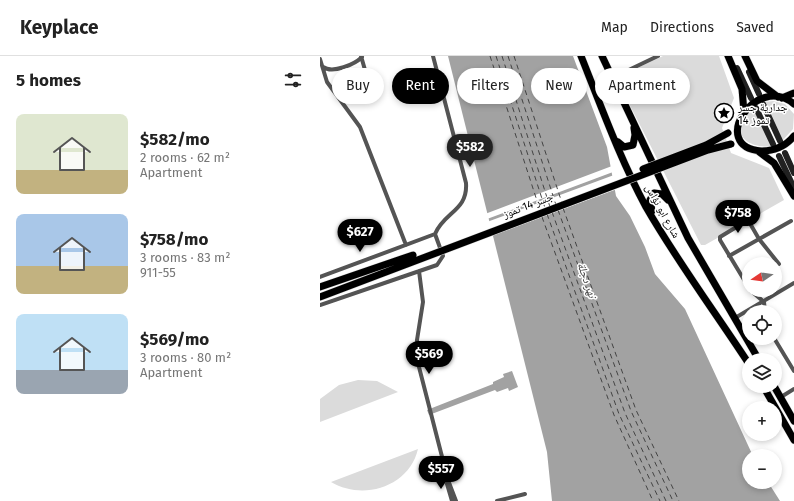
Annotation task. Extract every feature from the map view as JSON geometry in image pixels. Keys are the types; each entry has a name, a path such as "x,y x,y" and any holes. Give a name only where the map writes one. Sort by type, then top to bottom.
{"main road":[{"name":"شارع ابو نؤاس","path":"581,56 604,117 646,205 667,242 742,354"},
{"name":"شارع ابو نؤاس","path":"602,56 607,68"},
{"path":"729,56 751,98"},
{"path":"729,56 742,89 744,112"},
{"path":"745,56 759,94"},
{"path":"745,56 757,81 780,98 794,104"},
{"path":"744,112 759,100 780,98 794,94"},
{"name":"شارع ابو نؤاس","path":"625,104 678,218 755,353"},
{"path":"604,117 620,144 627,148 633,145 635,135 634,127 625,104"},
{"path":"764,104 780,141"},
{"path":"756,108 773,144"},
{"name":"جسر 14 تموز","path":"320,287 411,256 706,145 728,133 738,122 744,112"},
{"path":"738,122 739,137 746,145 756,150 774,163 794,196"},
{"path":"756,150 775,149 786,144 794,136"},
{"name":"جسر 14 تموز","path":"320,297 708,150 732,144 746,145"},
{"path":"785,153 794,173"},
{"path":"779,156 794,188"},
{"path":"667,242 650,207 651,195 657,192 666,197 678,218"},
{"path":"767,393 794,440"},
{"path":"778,393 794,421"}],"street":[{"path":"323,67 331,70 356,62 362,56"},
{"path":"362,56 365,68"},
{"path":"320,277 435,234 441,224 457,210 464,200 466,183 433,56"},
{"path":"633,68 658,56"},
{"path":"320,59 327,82 360,127 406,245"},
{"path":"742,276 720,240 720,236 748,220 759,239 773,257"},
{"path":"729,256 791,221"},
{"path":"320,305 437,264 442,259 435,234"},
{"path":"419,271 422,302 416,352 448,480 456,501"},
{"path":"735,318 794,283"},
{"path":"759,297 764,302 764,305"},
{"path":"778,345 794,371"},
{"path":"781,397 794,389"},
{"path":"448,480 452,501"},
{"path":"497,501 525,494"}],"shaded area":[{"path":"663,56 719,56 734,98 722,128 731,153 769,168 784,200 705,245 701,245 629,104 690,104 690,68 637,68"},
{"path":"773,101 785,104 794,114 793,129 782,141 764,102"},
{"path":"753,107 773,146 760,146 748,142 743,138 740,126 744,118"},
{"path":"358,380 377,381 398,392 320,422 320,399 339,385"},
{"path":"418,449 413,462 405,473 395,481 383,487 370,490 357,490 344,488 331,482"}],"water":[{"name":"نهر دجلة","path":"448,56 573,56 577,68 531,68 531,104 587,104 587,93 607,147 616,196 630,216 645,247 655,274 685,309 742,432 742,441 746,441 750,449 742,449 742,489 772,489 780,501 552,501 547,452 460,104 523,104 523,68 457,68 457,92"},
{"path":"512,371 518,387 509,391 508,388 497,392 495,390 429,415 427,410 493,384 493,382 504,377 503,374"}],"pier":[{"path":"612,166 613,172 487,219 485,214"},
{"path":"614,175 617,189 491,236 487,222"}],"ferry route":[{"path":"490,56 540,210"},
{"path":"496,56 545,208"},
{"path":"502,56 550,207"},
{"path":"508,56 556,205"},
{"path":"514,56 562,203"},
{"path":"563,208 636,410 679,501"},
{"path":"558,210 631,411 673,501"},
{"path":"552,212 625,413 666,501"},
{"path":"547,214 619,414 660,501"},
{"path":"542,217 614,415 653,501"}],"place":[{"name":"جدارية جسر 14 تموز","path":"724,113"}]}
